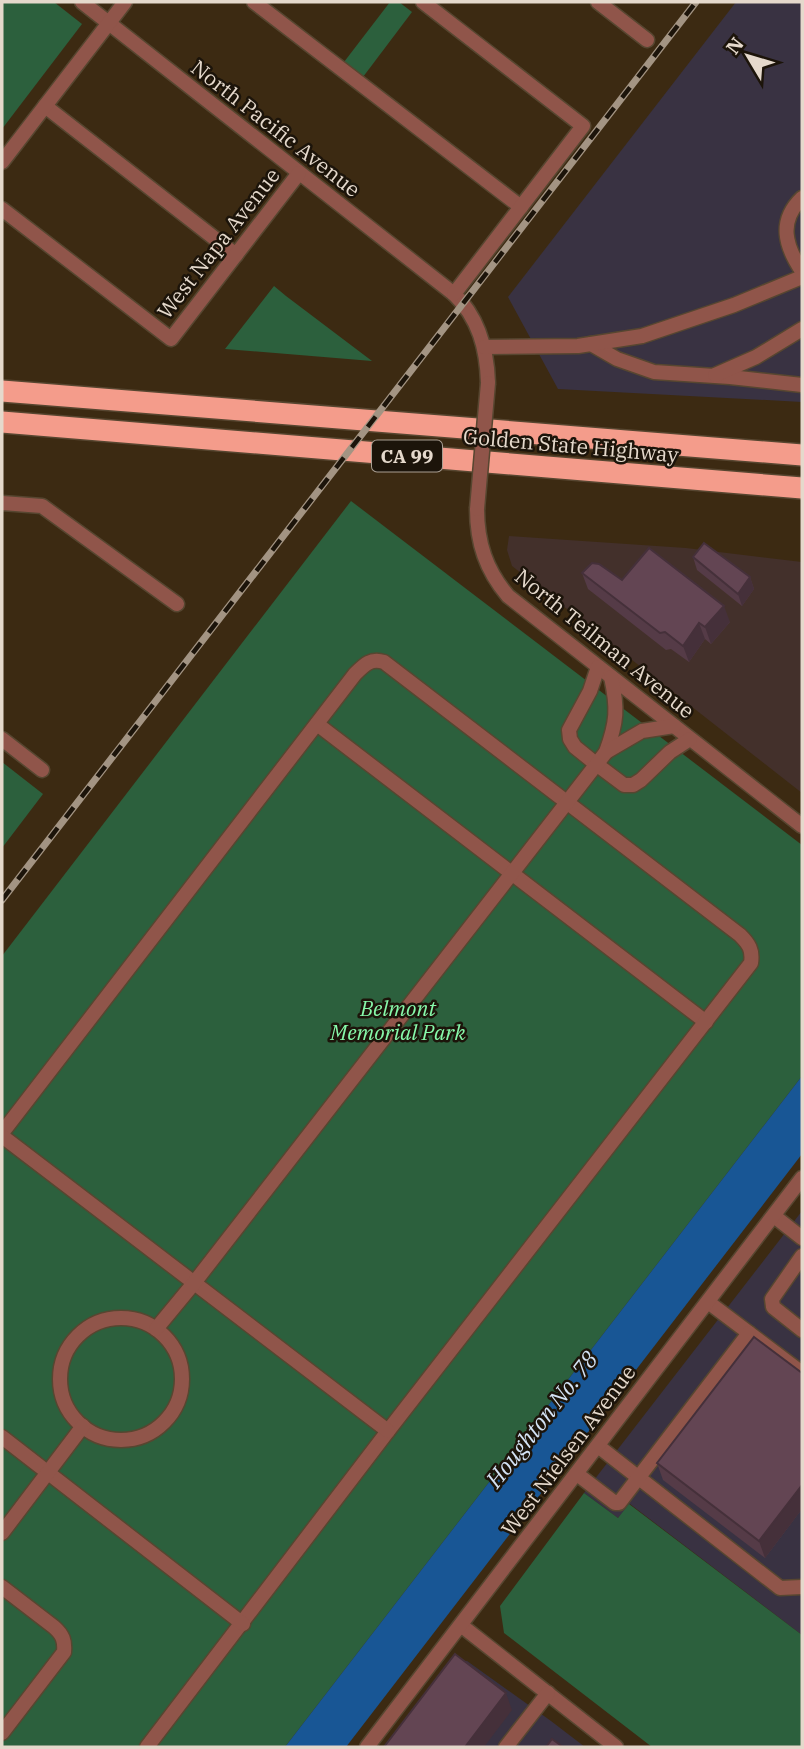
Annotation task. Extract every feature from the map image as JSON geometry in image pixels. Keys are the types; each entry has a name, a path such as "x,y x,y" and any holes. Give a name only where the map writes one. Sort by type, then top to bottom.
{"highway":[{"path":"2,383 107,401"},
{"name":"Golden State Highway","path":"2,391 802,455"},
{"name":"Golden State Highway","path":"2,422 802,488"},
{"path":"2,429 62,428"},
{"path":"633,440 802,448"},
{"path":"751,484 802,497"}],"street":[{"name":"North Pacific Avenue","path":"82,2 450,290"},
{"path":"2,162 125,2"},
{"path":"254,2 521,207"},
{"path":"424,2 583,126 521,207 450,290"},
{"path":"598,2 647,40"},
{"path":"45,106 236,254"},
{"name":"West Napa Avenue","path":"2,209 171,339 299,173"},
{"path":"802,198 791,209 786,227 789,248 802,271"},
{"path":"484,347 591,344 642,336 734,305 802,277"},
{"name":"North Teilman Avenue","path":"450,290 469,311 484,347 488,383 477,509 483,556 498,583 523,610 802,826"},
{"path":"714,376 756,357 802,329"},
{"path":"591,344 617,359 654,372 802,386"},
{"path":"2,503 42,506 177,604"},
{"path":"147,1747 751,963 753,953 748,944 384,662 375,660 365,663 2,1134 388,1432"},
{"path":"598,667 590,691 569,730 575,747 596,764 624,785 633,785 670,752 691,739"},
{"path":"156,1329 606,751 616,720 617,704 611,677"},
{"path":"317,724 706,1022"},
{"path":"606,751 642,731 674,726"},
{"path":"2,738 43,770"},
{"name":"West Nielsen Avenue","path":"367,1747 802,1178"},
{"path":"774,1216 802,1236"},
{"path":"799,1266 772,1300 773,1307 802,1330"},
{"path":"708,1301 802,1373"},
{"path":"108,1320 133,1320 156,1329 173,1347 182,1370 182,1387 168,1418 141,1437 125,1440 108,1439 83,1426 69,1411 62,1395 60,1379 69,1348 79,1335 93,1325 108,1320"},
{"path":"577,1474 618,1503 749,1333"},
{"path":"2,1533 83,1426"},
{"path":"2,1437 243,1624"},
{"path":"598,1446 780,1588 802,1587"},
{"path":"2,1587 54,1627 65,1642 64,1652 2,1733"},
{"path":"462,1626 617,1747"},
{"path":"506,1747 548,1693"}],"shaded area":[{"path":"736,2 802,2 802,402 558,389 508,297"},
{"path":"509,536 686,548 802,562 802,793 512,566 507,550"},
{"path":"802,1211 802,1635 630,1504 618,1518 584,1493"},
{"path":"467,1661 585,1747 390,1747 457,1662"}],"green space":[{"path":"2,2 54,2 82,24 2,129"},
{"path":"390,2 399,2 412,12 363,77 344,62"},
{"path":"274,286 286,296 372,361 225,349"},
{"name":"Belmont Memorial Park","path":"351,501 802,845 802,1076 285,1747 2,1747 2,956"},
{"path":"2,762 43,794 2,848"},
{"path":"584,1493 618,1518 629,1504 802,1635 802,1747 652,1747 504,1633 500,1606"}],"water":[{"name":"Houghton No. 78","path":"802,1076 802,1154 346,1747 285,1747"}],"building":[{"path":"704,543 750,577 738,594 693,557"},
{"path":"649,548 724,606 705,627 699,623 683,646 665,632 660,633 582,573 592,563 599,564 622,580"},
{"path":"754,1337 802,1373 802,1485 759,1541 657,1463"},
{"path":"455,1654 506,1693 465,1747 384,1747"},
{"path":"552,1739 563,1747 546,1747"}],"railway":[{"path":"2,900 696,2"}]}
